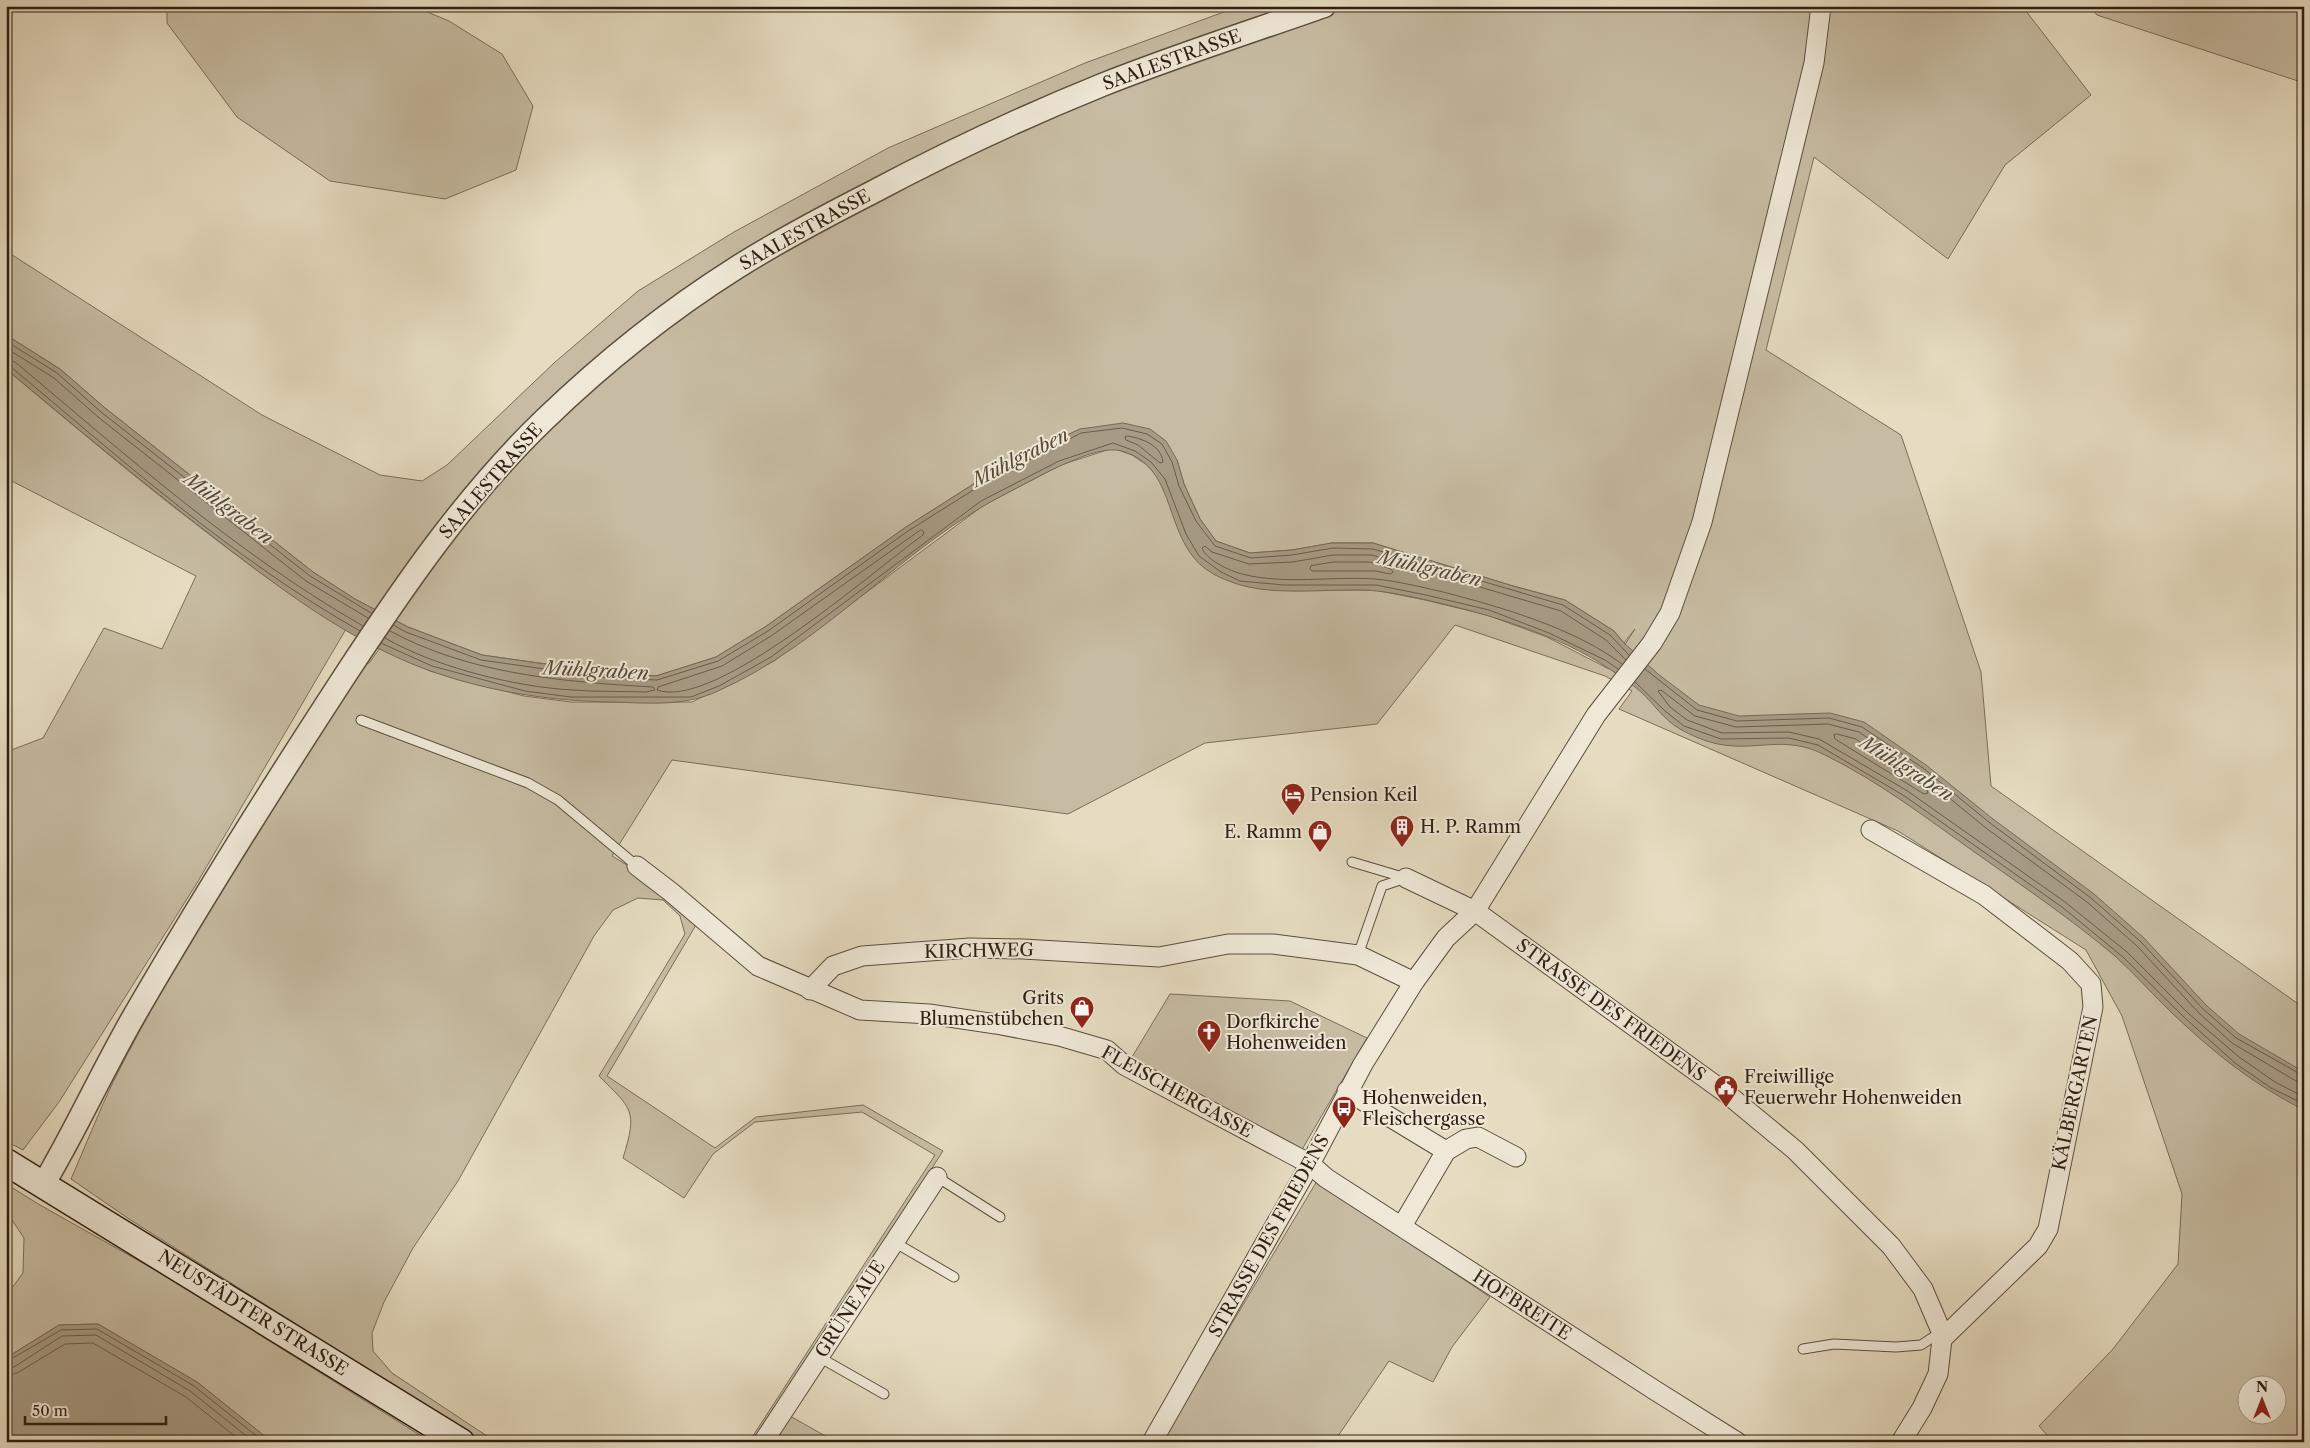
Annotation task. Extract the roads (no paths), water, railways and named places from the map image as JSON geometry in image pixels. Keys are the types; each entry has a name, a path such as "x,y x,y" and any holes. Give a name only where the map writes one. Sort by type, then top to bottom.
{"main road":[{"name":"NEUSTÄDTER STRASSE","path":"6,1162 461,1442"}],"street":[{"name":"SAALESTRASSE","path":"43,1185 137,1011 282,774 361,651 391,607 470,501 541,423 591,377 674,311 736,268 834,212 922,166 1020,119 1105,84 1324,6"},
{"name":"STRASSE DES FRIEDENS","path":"1152,1442 1310,1164 1348,1092 1414,982 1446,938 1475,911 1596,715 1652,643 1670,613 1702,522 1811,73 1821,6"},
{"name":"KÄLBERGARTEN","path":"1871,830 1984,895 2070,961 2091,984 2093,1007 2048,1229 2038,1246 1942,1335"},
{"name":"FLEISCHERGASSE","path":"637,866 671,892 758,966 810,990 860,1010 929,1014 996,1024 1059,1036 1107,1050 1132,1069 1310,1164"},
{"path":"1406,878 1475,911"},
{"name":"STRASSE DES FRIEDENS","path":"1475,911 1726,1093 1795,1150 1891,1246 1924,1289 1942,1335 1938,1374 1922,1408 1901,1442"},
{"name":"KIRCHWEG","path":"810,990 833,966 862,956 979,948 1159,957 1228,944 1273,944 1358,955 1414,982"},
{"path":"1348,1092 1446,1151"},
{"path":"1402,1226 1446,1151 1466,1139 1478,1137 1516,1157"},
{"name":"HOFBREITE","path":"1310,1164 1326,1178 1656,1392 1737,1442"},
{"name":"GRÜNE AUE","path":"763,1442 937,1177"}],"lane":[{"path":"361,720 528,783 558,800 637,866"},
{"path":"1352,862 1406,878"},
{"path":"1358,955 1382,886 1406,878"},
{"path":"937,1177 1000,1217"},
{"path":"894,1242 954,1278"},
{"path":"1804,1349 1834,1344 1896,1347 1921,1345 1942,1335"},
{"path":"818,1357 884,1394"}],"water":[{"name":"Mühlgraben","path":"6,335 60,369 105,408 313,572 355,599 408,627 482,655 609,673 656,676 716,657 765,627 906,527 983,478 1043,446 1080,429 1123,423 1150,429 1166,441 1177,460 1184,484 1200,519 1216,541 1250,553 1292,550 1332,543 1373,543 1565,600 1614,631 1624,643 1658,674 1699,705 1739,716 1830,713 1864,722 1926,765 1993,819 2094,894 2144,938 2206,1005 2239,1034 2304,1072 2304,1110 2251,1079 2203,1042 2115,956 2063,915 1901,800 1845,765 1810,749 1796,746 1783,744 1732,746 1714,743 1694,736 1669,721 1629,682 1589,656 1568,645 1499,619 1453,606 1389,593 1364,590 1277,591 1244,586 1224,579 1202,566 1185,545 1160,482 1151,469 1139,458 1122,451 1110,450 1081,457 1049,471 971,514 934,539 794,647 757,671 718,691 692,700 666,703 564,700 494,689 425,669 395,657 311,609 181,512 6,369"},
{"path":"98,1324 197,1382 272,1442 6,1442 6,1358 59,1325"}],"place":[{"name":"Pension Keil","path":"1293,816"},
{"name":"H. P. Ramm","path":"1402,848"},
{"name":"E. Ramm","path":"1320,853"},
{"name":"Grits Blumenstübchen","path":"1082,1029"},
{"name":"Dorfkirche Hohenweiden","path":"1209,1053"},
{"name":"Freiwillige Feuerwehr Hohenweiden","path":"1726,1108"},
{"name":"Hohenweiden, Fleischergasse","path":"1344,1129"}]}
